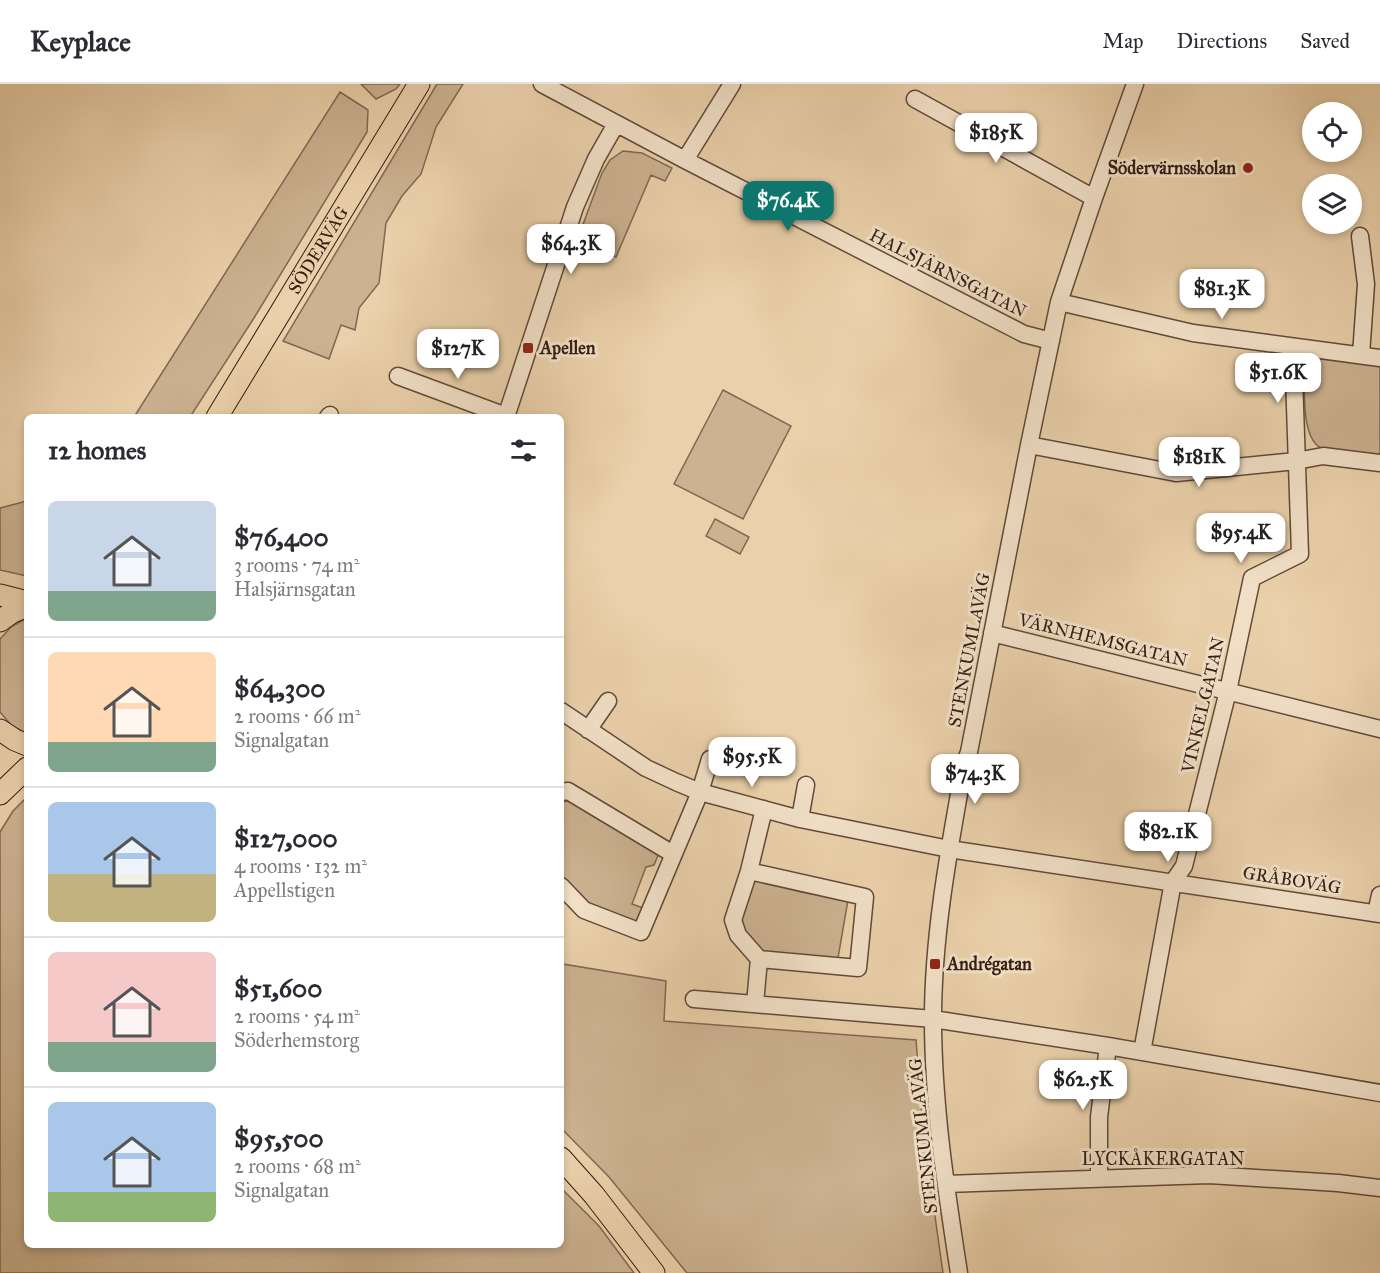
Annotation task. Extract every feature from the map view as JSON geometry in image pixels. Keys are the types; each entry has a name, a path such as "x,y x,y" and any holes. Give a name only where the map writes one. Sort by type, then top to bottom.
{"main road":[{"name":"SÖDERVÄG","path":"219,414 419,84"},
{"path":"0,596 24,603"},
{"path":"0,621 24,606"},
{"path":"0,730 24,744"},
{"path":"0,794 24,771"},
{"path":"564,1161 601,1204 654,1273"}],"street":[{"name":"HALSJÄRNSGATAN","path":"542,84 1024,334 1051,341"},
{"path":"685,160 732,84"},
{"name":"STENKUMLAVÄG","path":"959,1273 937,1111 933,1019 938,930 949,849 1059,302 1135,84"},
{"path":"915,99 1094,198"},
{"path":"507,414 575,207 596,159 616,124"},
{"path":"1360,236 1366,284 1361,355"},
{"path":"1059,302 1193,333 1380,358"},
{"path":"1293,347 1296,461"},
{"path":"398,376 498,414"},
{"path":"1029,445 1176,473 1296,461 1323,456 1380,463"},
{"name":"VINKELGATAN","path":"1142,1052 1173,882 1184,866 1228,691 1252,578 1300,554 1296,461"},
{"name":"VÄRNHEMSGATAN","path":"992,633 1380,729"},
{"path":"588,730 608,701"},
{"name":"GRÅBOVÄG","path":"564,713 646,768 700,792 800,819 949,849 1378,914"},
{"path":"564,889 584,910 641,932 700,792 710,759"},
{"path":"800,819 806,785"},
{"path":"564,792 568,791 673,854"},
{"path":"749,871 865,897 858,968 759,958 738,935 733,920 749,871 764,809"},
{"path":"1378,914 1380,895"},
{"path":"755,1004 759,958"},
{"path":"694,999 933,1019 1380,1093"},
{"path":"1099,1178 1099,1117 1108,1047"},
{"name":"LYCKÅKERGATAN","path":"946,1184 1209,1175 1338,1183 1380,1188"}],"shaded area":[{"path":"361,84 400,84 396,89 376,99"},
{"path":"437,84 463,84 436,127 421,174 402,196 386,223 379,283 359,308 355,330 341,325 329,359 283,341"},
{"path":"340,92 368,110 367,132 254,318 192,414 136,414"},
{"path":"623,151 642,153 672,168 665,181 651,175 616,257 578,238 602,173 610,160"},
{"path":"1320,356 1380,364 1380,455 1324,449 1316,445 1307,426 1305,413 1304,367 1309,359"},
{"path":"723,390 791,426 743,519 674,484"},
{"path":"24,502 24,575 0,570 0,508"},
{"path":"715,519 749,537 740,554 706,536"},
{"path":"24,620 24,732 11,725 0,712 0,639 11,627"},
{"path":"24,800 24,1248 564,1248 564,1191 599,1226 634,1273 0,1273 0,832 13,811"},
{"path":"569,801 659,853 654,865 646,867 632,904 643,908 638,922 590,904 564,878 564,802"},
{"path":"753,878 801,892 848,900 838,958 764,954 743,933 739,920"},
{"path":"564,964 666,981 664,1021 916,1040 923,1131 943,1273 687,1273 609,1177 564,1131"}],"place":[{"name":"Södervärnsskolan","path":"1248,168"},
{"name":"Apellen","path":"528,348"},
{"name":"Andrégatan","path":"935,964"}]}
